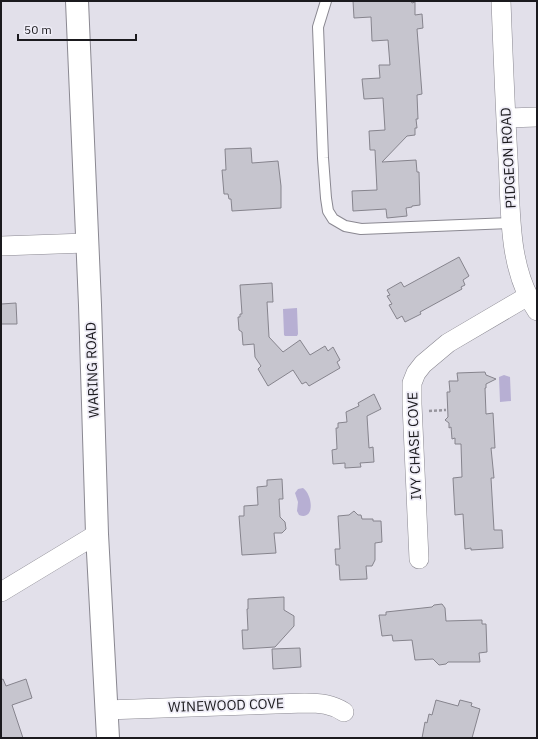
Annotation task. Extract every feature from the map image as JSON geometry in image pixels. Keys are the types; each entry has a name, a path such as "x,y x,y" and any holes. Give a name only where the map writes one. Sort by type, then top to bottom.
{"main road":[{"name":"WARING ROAD","path":"77,1 90,312 97,534 108,738"}],"street":[{"name":"PIDGEON ROAD","path":"501,1 506,118 515,256 522,284 532,304"},
{"path":"506,118 537,116"},
{"path":"1,246 86,243"},
{"name":"IVY CHASE COVE","path":"419,559 412,404 412,383 416,373 423,364 448,343 532,304"},
{"path":"1,592 97,534"},
{"name":"WINEWOOD COVE","path":"106,710 305,703 323,704 336,707 344,712"}],"lane":[{"path":"326,1 318,27 322,158 328,211 334,219 345,226 360,229 512,222"}],"path":[{"path":"428,411 446,410"}],"shaded area":[{"path":"297,308 298,334 297,336 285,336 283,309"},
{"path":"504,375 510,377 511,401 500,402 499,377"},
{"path":"303,488 309,496 311,506 308,514 304,516 299,515 297,511 298,502 295,493 298,489"}],"building":[{"path":"353,1 411,1 412,3 415,2 415,15 422,14 423,28 417,29 422,94 417,95 417,128 415,128 415,135 407,136 382,162 416,160 417,172 419,172 420,205 406,208 407,216 387,218 386,209 353,211 352,191 377,190 375,150 370,150 369,131 385,130 383,98 364,99 362,79 380,78 379,65 390,65 388,40 372,41 371,17 354,18"},
{"path":"251,148 252,163 278,161 281,186 281,208 232,211 231,199 229,199 228,194 224,194 222,170 226,170 225,149"},
{"path":"459,257 469,276 463,280 465,285 461,287 462,289 405,322 402,316 397,319 389,305 392,304 387,296 390,295 387,290 401,282 404,287"},
{"path":"272,283 273,302 267,302 269,337 283,352 300,340 310,355 325,346 328,351 333,347 340,360 337,362 340,368 309,386 306,382 302,384 293,370 268,386 258,369 261,366 255,357 254,344 243,345 242,332 239,330 238,317 242,314 240,285"},
{"path":"16,303 17,324 1,324 1,304"},
{"path":"485,372 486,375 496,379 486,384 486,414 493,413 495,448 491,448 494,478 491,478 494,530 502,530 503,548 471,550 471,548 465,549 463,514 455,515 453,478 462,477 461,444 455,444 455,438 452,439 451,427 449,428 449,423 445,420 448,417 447,392 450,392 449,381 458,381 457,373"},
{"path":"374,394 381,409 367,416 369,448 373,447 374,462 360,463 361,467 345,468 345,463 333,464 332,450 337,449 336,428 338,428 338,423 347,422 346,412 359,406 358,403"},
{"path":"282,479 283,499 279,499 280,517 285,522 286,529 282,533 274,533 276,553 242,555 239,516 244,516 244,506 258,505 257,487 267,486 267,480"},
{"path":"354,511 358,515 361,515 362,519 381,521 382,542 375,543 375,560 372,566 366,566 367,579 340,580 339,565 336,565 335,549 340,549 338,516 349,515"},
{"path":"284,597 284,610 294,616 294,626 275,647 243,649 242,630 248,630 248,599"},
{"path":"442,604 445,608 446,621 482,620 482,624 486,624 487,652 479,653 480,662 448,662 446,664 439,665 433,659 415,660 412,640 393,641 392,635 382,636 379,615 386,615 386,612 432,607 434,605"},
{"path":"300,648 301,667 273,669 272,649"},
{"path":"3,679 6,686 26,679 32,698 12,705 23,738 1,738 1,680"},
{"path":"436,700 458,706 460,700 472,703 471,706 480,709 472,738 422,738 425,722 427,723 429,714 432,715"}]}
